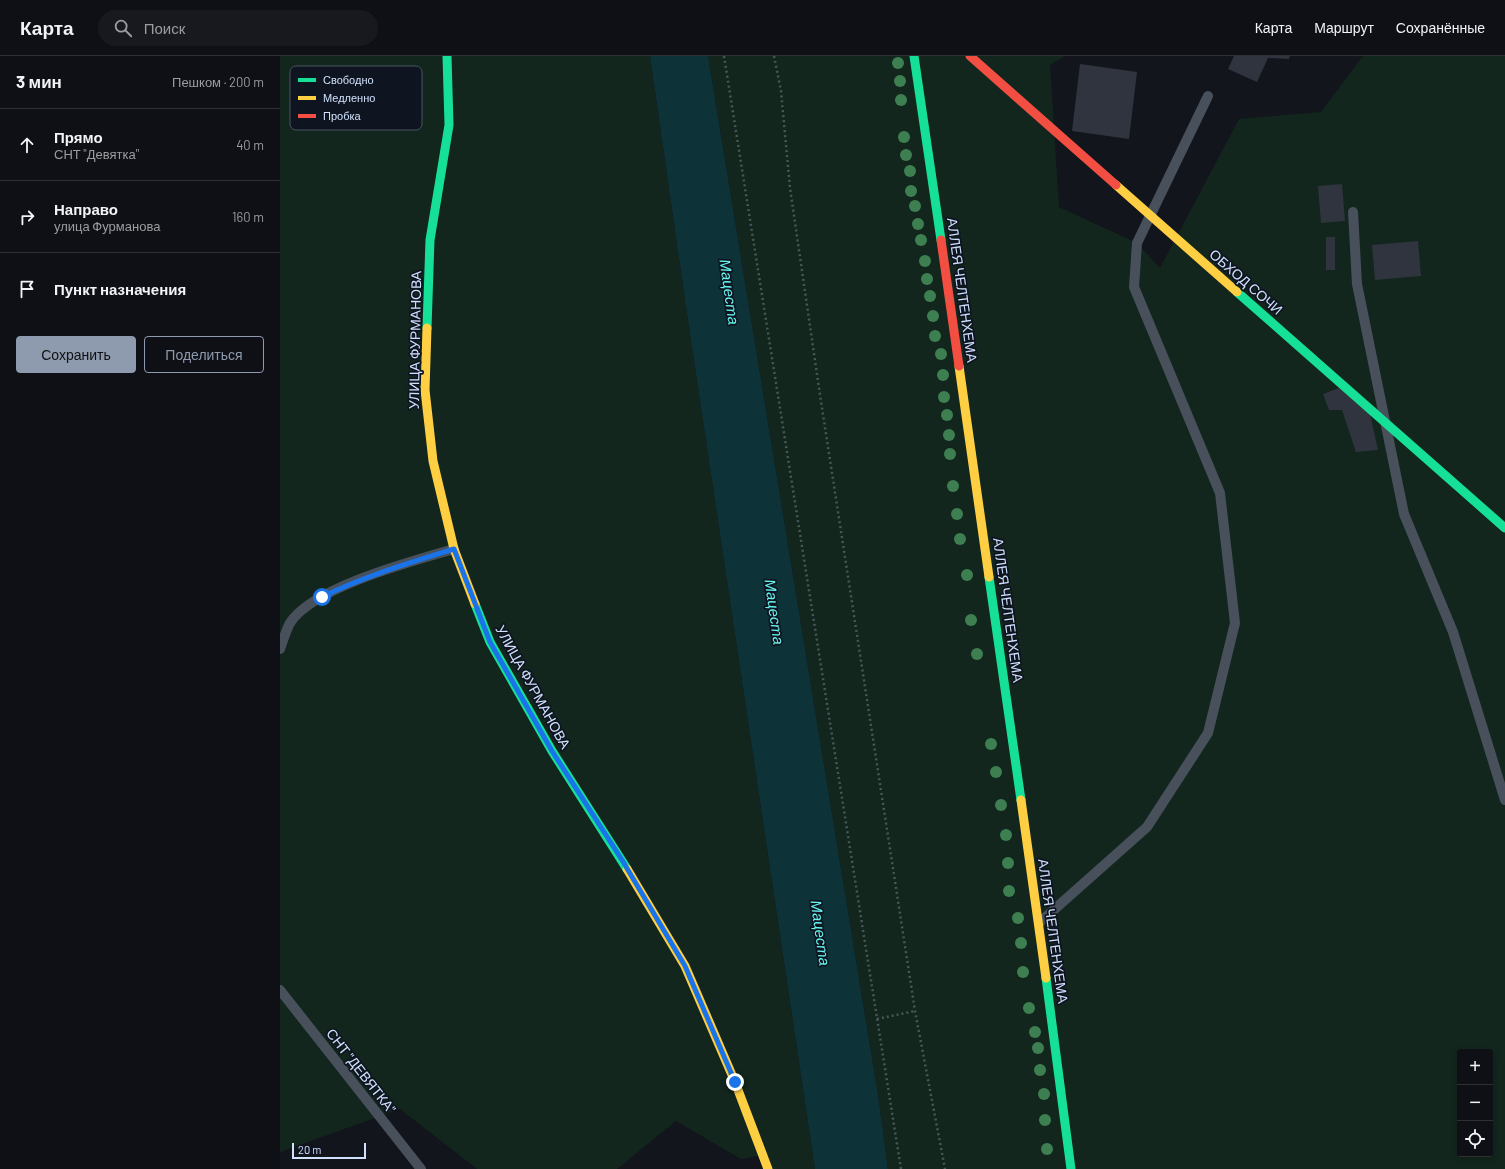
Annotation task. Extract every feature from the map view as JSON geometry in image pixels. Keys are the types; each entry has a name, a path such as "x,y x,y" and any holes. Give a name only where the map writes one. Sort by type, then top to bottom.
{"main road":[{"name":"УЛИЦА ФУРМАНОВА","path":"447,56 449,126 430,240 425,390 433,461 454,549 490,642 552,751 622,860 685,966 735,1082 768,1169"},
{"name":"АЛЛЕЯ ЧЕЛТЕНХЕМА","path":"914,56 1038,923 1071,1169"},
{"name":"ОБХОД СОЧИ","path":"970,56 1505,528"}],"lane":[{"path":"1038,923 1147,827 1208,733 1235,623 1220,493 1134,287 1137,242 1208,96"},
{"path":"1353,212 1357,284 1404,514 1453,632 1505,800"},
{"path":"280,649 290,623 303,609 322,597 378,572 454,549"},
{"name":"СНТ \"ДЕВЯТКА\"","path":"280,990 421,1169"}],"path":[{"path":"724,56 901,1169"},
{"path":"774,56 781,91 790,188 820,395 916,1011 945,1169"},
{"path":"877,1019 916,1011"}],"green space":[{"path":"280,56 650,56 815,1169 768,1169 763,1155 741,1159 676,1121 617,1169 477,1169 400,1109 280,1152"},
{"path":"708,56 1065,56 1050,65 1059,207 1137,243 1160,268 1239,119 1321,112 1363,56 1505,56 1505,1169 888,1169 878,1095"}],"water":[{"name":"Мацеста","path":"650,56 708,56 878,1095 888,1169 815,1169"}],"building":[{"path":"1234,56 1290,56 1289,59 1268,58 1257,82 1228,69"},
{"path":"1080,64 1137,72 1129,139 1072,131"},
{"path":"1342,184 1345,221 1321,223 1318,186"},
{"path":"1326,237 1335,237 1335,270 1326,270"},
{"path":"1418,241 1421,276 1375,280 1372,245"},
{"path":"1339,388 1370,414 1378,450 1356,452 1342,410 1329,410 1323,394"}],"traffic: fast":[{"path":"427,328 430,240 449,125 447,56"},
{"path":"914,56 941,240"},
{"path":"1237,292 1505,528"},
{"path":"989,577 1021,800"},
{"path":"475,604 490,642 552,751 627,869"},
{"path":"1046,978 1071,1169"}],"traffic: slow":[{"path":"1116,185 1237,292"},
{"path":"427,328 425,390 433,461 454,549 475,604"},
{"path":"959,366 989,577"},
{"path":"1021,800 1046,978"},
{"path":"627,869 685,966 735,1082 768,1169"}],"traffic: jam":[{"path":"970,56 1116,185"},
{"path":"941,240 959,366"}],"route":[{"path":"322,597 378,572 454,549 490,642 552,751 622,860 685,966 735,1082"}]}
